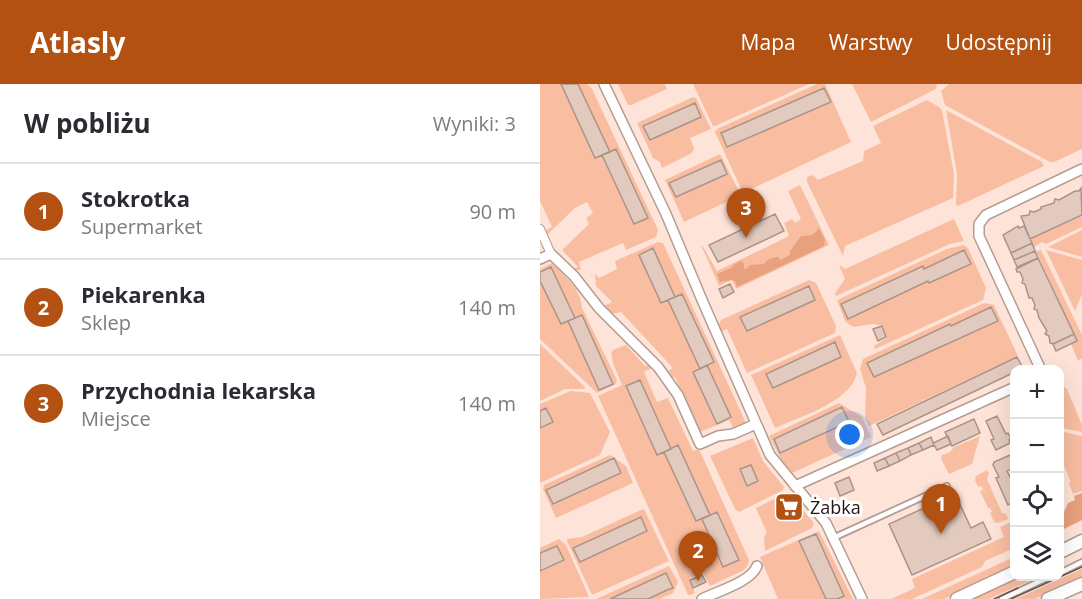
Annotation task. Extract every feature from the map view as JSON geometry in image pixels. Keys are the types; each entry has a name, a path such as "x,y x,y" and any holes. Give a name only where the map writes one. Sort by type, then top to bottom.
{"street":[{"path":"604,84 666,214 770,455 826,523 862,599"},
{"path":"1039,365 979,236 979,224 986,215 1082,169"},
{"path":"540,229 551,254 574,276 599,308 658,366 678,395 700,444 756,424"},
{"path":"540,259 551,254"},
{"path":"795,486 1010,389"},
{"path":"1064,550 1082,542"},
{"path":"702,599 748,578 758,566"},
{"path":"957,599 1010,574"},
{"path":"1048,599 1082,584"}],"lane":[{"path":"833,537 947,486"},
{"path":"1064,571 1082,562"},
{"path":"1002,599 1040,581"}],"shaded area":[{"path":"540,84 587,84 592,89 658,230 656,237 626,250 623,243 579,262 581,270 571,270 578,267 562,250 589,224 586,218 593,213 587,202 575,208 546,236 544,231 552,227 540,201"},
{"path":"618,84 665,84 667,89 628,105"},
{"path":"693,84 809,84 713,126"},
{"path":"817,84 825,84 851,142 743,193 715,132 717,129"},
{"path":"852,84 937,84 936,89 871,122"},
{"path":"949,84 1082,84 1082,149 1050,162 945,105 941,91"},
{"path":"693,97 696,98 711,129 690,138 694,149 692,153 662,168 660,162 653,158 637,123"},
{"path":"927,100 942,110 954,174 953,198 845,246 843,256 807,182 807,177 813,175 818,180 863,161 864,151 881,143 873,126"},
{"path":"946,110 1042,162 1044,166 956,205 957,174"},
{"path":"720,154 741,195 684,222 665,180"},
{"path":"800,185 829,245 736,289 732,280 719,286 701,245 717,271 789,236 784,223 792,219 795,223 801,219 788,191"},
{"path":"1082,216 1082,227 1046,244 1042,242 1034,247 1030,239"},
{"path":"954,219 964,241 950,244 836,296 835,293 845,279 839,265 845,269"},
{"path":"819,228 825,240 824,246 737,287 735,281 720,282 717,274 741,261 744,269 749,265 764,264 772,258 779,257 780,260 790,255 790,251 801,236 813,234"},
{"path":"1082,230 1082,257 1048,247"},
{"path":"658,242 663,243 746,423 744,426 734,430 729,420 698,433 675,377 670,378 666,372 673,368 621,312 612,314 604,306 612,302 596,286 595,274 599,278 617,269 615,261"},
{"path":"963,245 968,248 986,288 983,300 875,349 874,346 887,338 883,326 873,324 853,327 845,321 837,300 947,249"},
{"path":"1041,250 1082,335 1082,358 1078,361 1071,344 1077,341 1036,251"},
{"path":"1046,250 1082,260 1082,294 1075,311"},
{"path":"552,263 579,295 582,308 617,380 616,384 597,393 540,339 540,269"},
{"path":"809,280 816,283 836,326 835,333 747,373 727,329 720,332 721,320"},
{"path":"984,303 994,305 1018,356 869,426 865,416 866,388 860,369 863,359"},
{"path":"840,335 857,373 853,383 835,400 823,407 775,428 751,375"},
{"path":"540,344 585,389 565,389 540,401"},
{"path":"626,345 645,366 652,364 654,367 644,372 657,402 668,398 693,451 699,449 749,560 744,570 710,586 703,572 689,578 695,593 690,595 688,595 598,396 622,385 611,353"},
{"path":"1064,387 1067,389 1082,425 1082,432 1064,429"},
{"path":"571,391 590,393 610,432 600,455 540,483 540,404"},
{"path":"839,403 862,417 871,437 792,473 784,465 769,436"},
{"path":"1064,432 1082,436 1082,491 1073,494 1069,484 1070,480 1064,466"},
{"path":"980,436 972,464 949,474 941,459 942,455"},
{"path":"753,438 763,461 784,487 783,490 739,512 735,509 710,456"},
{"path":"610,455 626,466 633,483 556,518 543,489 544,485"},
{"path":"987,470 989,474 987,479 1002,513 1006,514 1008,519 998,523 994,522 990,513 992,512 980,491 983,490 981,486 978,487 975,480 976,476"},
{"path":"786,493 814,523 812,528 765,551 764,537 767,533 756,508"},
{"path":"1082,493 1082,520 1064,529 1064,512 1068,503 1075,500 1074,496"},
{"path":"643,509 669,561 592,595 567,539 582,537"},
{"path":"1010,522 1010,550 985,561 982,567 912,599 891,599 915,588 912,579 1004,537 1000,527"},
{"path":"819,531 853,599 778,599 760,557"},
{"path":"559,539 566,545 589,597 540,599 540,548"},
{"path":"1010,559 1010,569 944,599 922,599"},
{"path":"669,566 678,582 673,593 660,599 596,599"},
{"path":"1082,569 1082,577 1035,599 1016,599 1056,581 1064,581 1064,577"},
{"path":"1011,581 1029,581 989,599 973,599"}],"building":[{"path":"561,84 578,84 610,152 595,158"},
{"path":"824,88 831,102 727,147 721,133"},
{"path":"695,103 701,117 650,140 643,126"},
{"path":"616,149 648,218 634,224 602,155"},
{"path":"721,160 727,174 676,197 669,183"},
{"path":"1081,188 1082,215 1030,239 1021,216 1029,215 1030,211 1041,209 1041,207 1054,203 1055,199 1059,200"},
{"path":"775,214 784,231 718,262 709,245"},
{"path":"1018,226 1019,228 1024,226 1032,243 1011,253 1003,235"},
{"path":"1032,243 1035,251 1014,260 1011,253"},
{"path":"653,248 675,297 661,303 639,255"},
{"path":"964,250 971,264 929,283 928,281 848,319 841,304 923,266 924,269"},
{"path":"1035,251 1038,258 1017,267 1014,260"},
{"path":"1038,258 1074,334 1053,344 1050,343 1049,336 1045,334 1047,331 1037,310 1034,309 1035,305 1032,298 1029,298 1025,284 1022,283 1020,272 1016,269"},
{"path":"551,267 575,318 561,324 540,281 540,272"},
{"path":"730,284 734,292 723,298 719,289"},
{"path":"809,286 815,300 747,331 740,317"},
{"path":"682,294 714,362 700,369 668,300"},
{"path":"991,307 998,321 874,377 867,363"},
{"path":"582,315 613,384 599,390 568,321"},
{"path":"882,326 886,337 878,341 873,329"},
{"path":"1074,334 1077,341 1056,351 1053,344"},
{"path":"835,342 841,357 773,388 766,374"},
{"path":"1017,357 1021,365 1010,365 1010,374 883,435 877,424"},
{"path":"707,365 731,417 717,424 693,372"},
{"path":"640,380 671,449 657,455 626,386"},
{"path":"842,407 849,422 780,453 774,439"},
{"path":"546,408 553,422 540,428 540,411"},
{"path":"997,416 1006,434 1008,433 1010,437 1010,443 996,450 986,421"},
{"path":"974,419 980,433 952,446 945,432"},
{"path":"948,436 951,444 937,450 933,443"},
{"path":"931,437 934,445 923,450 919,443"},
{"path":"919,443 923,450 911,455 908,448"},
{"path":"678,445 710,515 696,521 664,452"},
{"path":"908,448 911,455 900,461 896,453"},
{"path":"896,453 900,461 889,466 885,458"},
{"path":"1010,455 1010,470 1007,471 1010,477 1010,504 1008,505 996,478 999,477 993,465 994,462"},
{"path":"614,458 621,473 553,504 546,490"},
{"path":"885,458 889,466 877,471 874,463"},
{"path":"751,465 758,481 747,486 740,469"},
{"path":"849,477 854,490 840,496 835,483"},
{"path":"955,494 971,528 983,522 991,539 912,575 889,524"},
{"name":"Żabka","path":"791,497 800,511 787,517 780,502"},
{"path":"717,512 739,560 723,567 702,519"},
{"path":"641,517 647,531 580,562 573,548"},
{"path":"816,534 844,596 837,599 826,599 799,541"},
{"path":"557,546 564,560 540,571 540,553"},
{"path":"666,573 673,588 648,599 610,599"},
{"path":"702,575 706,582 693,588 690,580"}],"tram line":[{"path":"1011,599 1082,567"},
{"path":"994,599 1018,588"}],"place":[{"name":"Przychodnia lekarska","path":"746,238"},
{"name":"Żabka","path":"789,507"},
{"name":"Stokrotka","path":"941,534"},
{"name":"Piekarenka","path":"698,581"}]}
